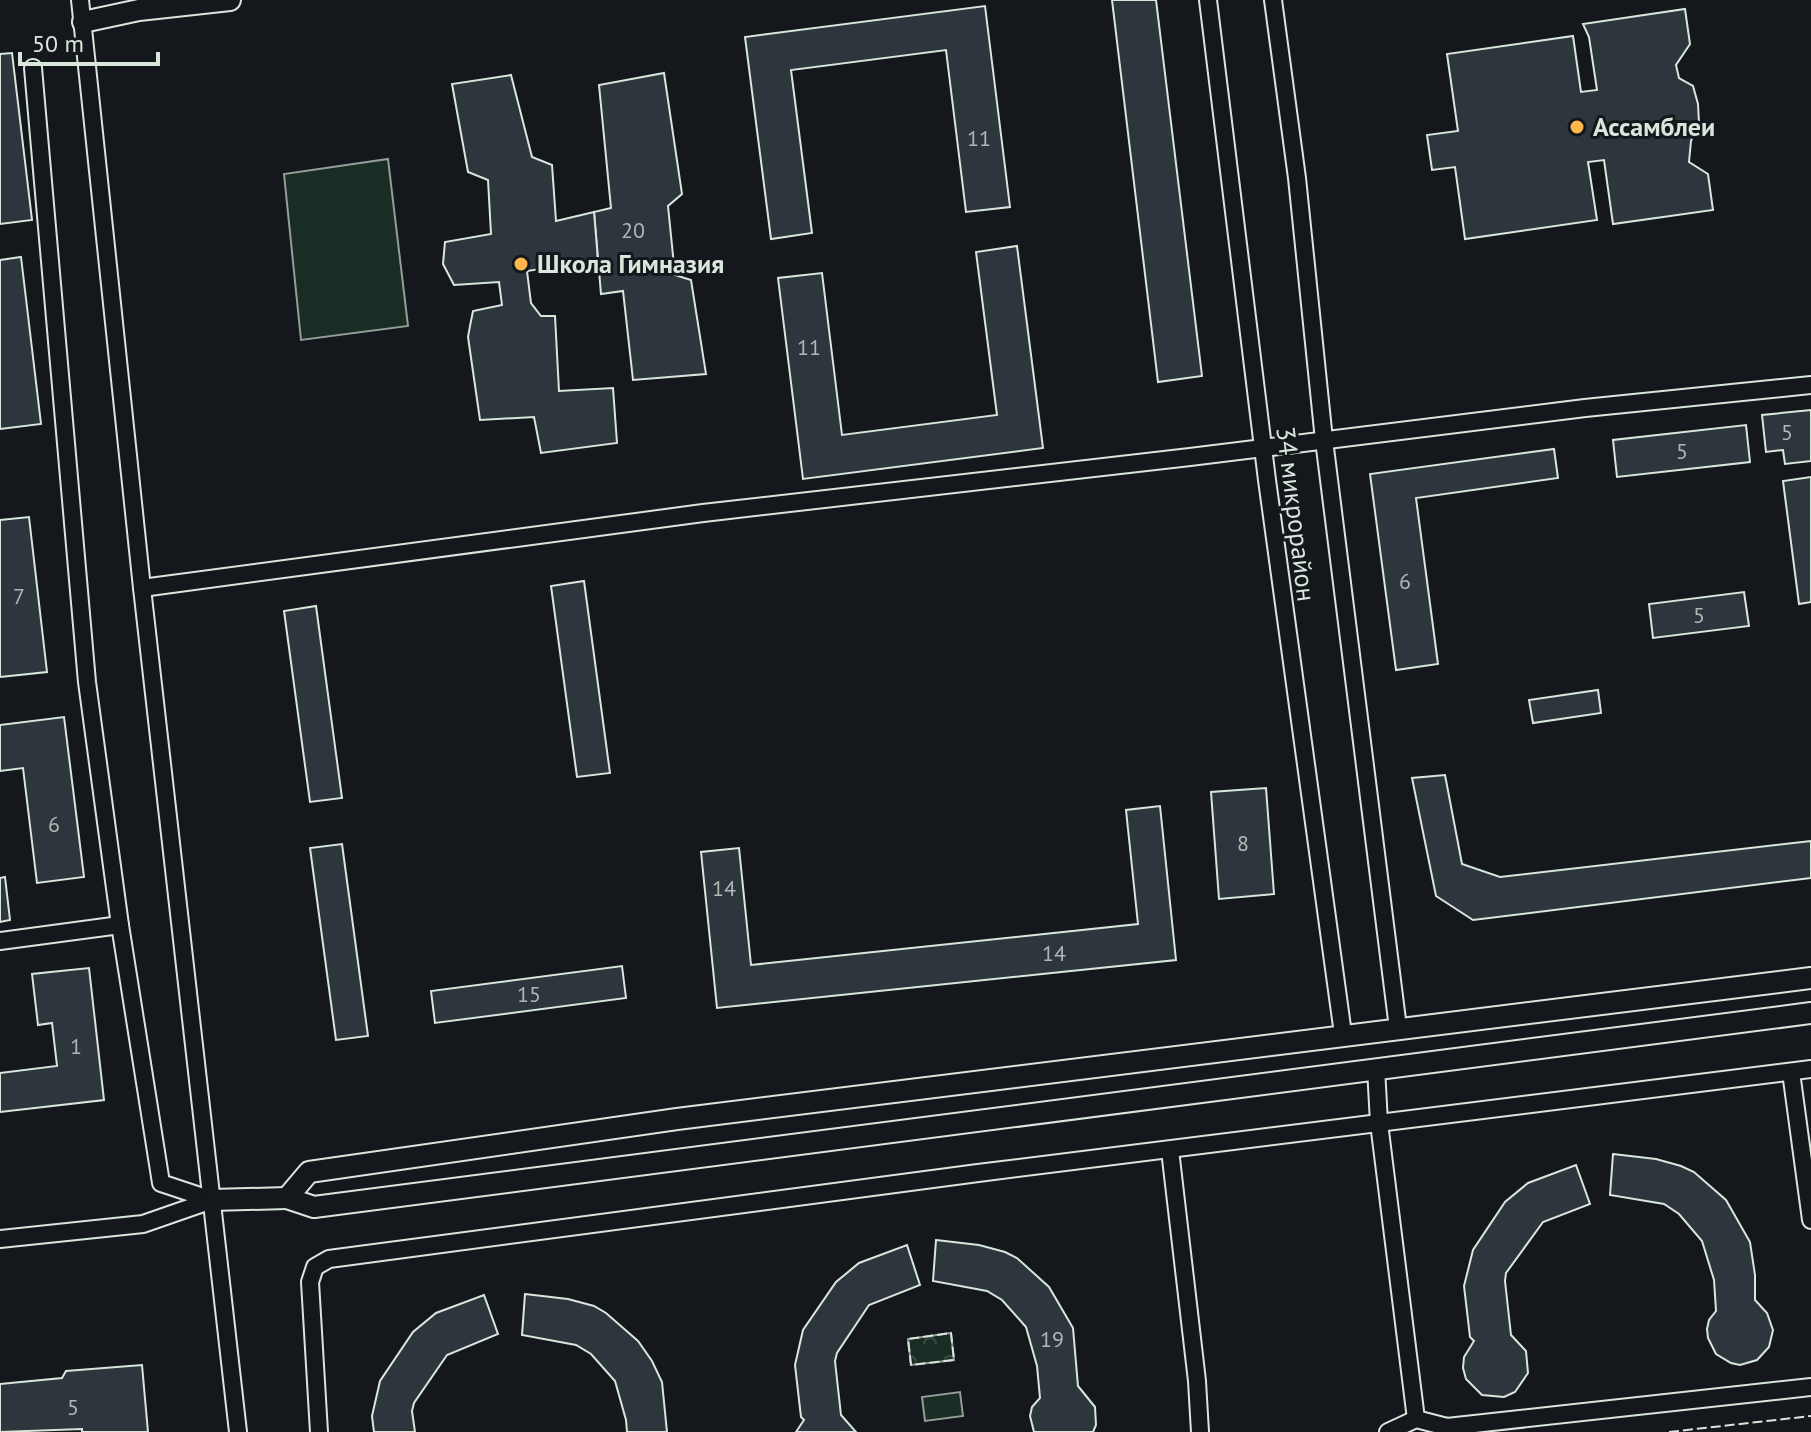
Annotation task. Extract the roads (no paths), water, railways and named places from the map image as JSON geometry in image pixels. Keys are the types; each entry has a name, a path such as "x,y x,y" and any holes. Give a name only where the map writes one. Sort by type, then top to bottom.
{"street":[{"path":"80,0 142,588 238,1432"},
{"path":"83,22 139,10 230,0"},
{"name":"34 микрорайон","path":"1208,0 1263,447 1343,1034"},
{"path":"1273,0 1297,178 1324,440 1398,1028"},
{"path":"33,68 87,682 120,925 161,1183 212,1200"},
{"path":"142,588 703,513 1585,408 1811,385"},
{"path":"0,941 120,925"},
{"path":"287,1198 309,1172 677,1119 1811,978"},
{"path":"0,1239 143,1224 212,1200 287,1198 314,1207 1811,1013"},
{"path":"1376,1068 1379,1123 1411,1401 1416,1419"},
{"path":"319,1432 310,1282 315,1267 329,1259 441,1242 1811,1069"},
{"path":"1791,1072 1811,1220"},
{"path":"1170,1150 1197,1381 1200,1432"},
{"path":"1388,1432 1416,1419 1448,1429 1811,1387"}],"place":[{"name":"Ассамблеи","path":"1577,127"},
{"name":"Школа Гимназия","path":"521,264"}]}
